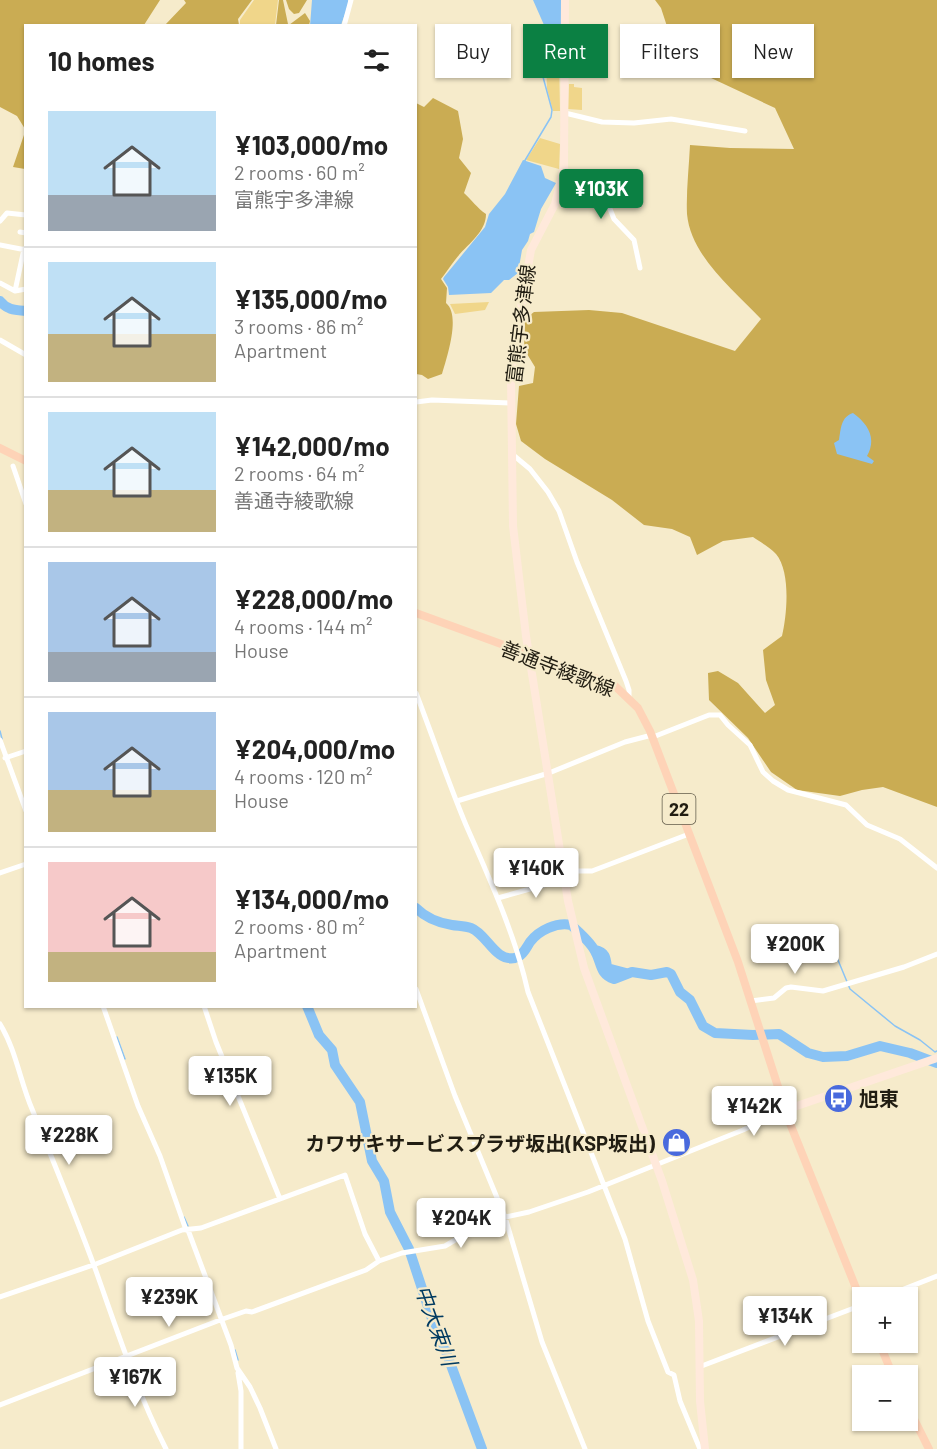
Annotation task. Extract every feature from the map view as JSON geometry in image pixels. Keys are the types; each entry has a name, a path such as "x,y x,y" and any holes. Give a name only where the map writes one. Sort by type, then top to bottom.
{"main road":[{"path":"0,448 24,460"},
{"name":"善通寺綾歌線","path":"417,614 614,686 638,708 652,736 751,1001 785,1110 855,1287"},
{"path":"918,1427 929,1449"}],"street":[{"path":"345,24 351,0"},
{"name":"富熊宇多津線","path":"565,0 563,173 555,204 536,239 526,268 514,348 511,403 513,526 530,655 564,876 577,942 591,988 656,1166 693,1280 699,1321 700,1401 705,1449"},
{"path":"565,113 602,122 634,123 671,119 746,131"},
{"path":"563,173 597,186 604,194 614,219 634,240 640,268"},
{"path":"0,221 8,213 24,215"},
{"path":"0,246 24,250"},
{"path":"15,291 24,254"},
{"path":"0,283 15,291 24,289"},
{"path":"0,340 24,355"},
{"path":"417,402 432,400 511,403"},
{"path":"512,454 530,469 559,511 626,681 629,698"},
{"path":"13,466 24,498"},
{"path":"417,696 518,951 528,992 624,1239 648,1321 668,1372 674,1375 680,1401 700,1449"},
{"path":"417,716 423,714"},
{"path":"457,801 549,773 625,742 652,736 709,715 720,715 750,745 763,772 773,781 788,790 846,805 867,825 900,839 937,868"},
{"path":"0,740 24,806"},
{"path":"5,759 24,752"},
{"path":"498,898 544,885 578,871 592,870 688,834"},
{"path":"0,873 24,865"},
{"path":"751,1001 774,998 786,988 791,987 823,991 904,967 937,954"},
{"path":"417,992 455,1096 505,1217 542,1342 585,1449"},
{"path":"104,1008 141,1112 231,1345 241,1390 241,1449"},
{"path":"205,1008 216,1042 280,1199"},
{"path":"0,1024 9,1041 30,1106 58,1170 127,1356 166,1449"},
{"path":"0,1405 222,1319 246,1311 252,1312 366,1270 379,1261 445,1246 487,1221 529,1212 603,1186 743,1130 785,1110 937,1058"},
{"path":"0,1297 187,1230 201,1228 345,1175 365,1234 379,1261"},
{"path":"909,1287 937,1276"},
{"path":"699,1367 852,1308"},
{"path":"237,1368 250,1387 276,1449"}],"shaded area":[{"path":"0,0 160,0 145,24 24,24 24,127 17,116 0,107"},
{"path":"184,0 252,0 238,19 239,24 166,24 186,3"},
{"path":"254,0 278,0 275,24 240,24 240,20"},
{"path":"279,0 283,0 288,24 276,24"},
{"path":"286,0 307,0 299,13 294,14 289,9"},
{"path":"655,0 937,0 937,807 883,787 840,796 797,790 771,772 748,738 709,700 708,673 718,671 738,683 765,713 775,705 766,680 763,650 782,636 786,582 781,562 774,551 753,537 723,541 697,555 690,537 672,529 644,525 612,500 545,459 521,441 516,424 519,386 533,383 535,367 524,349 525,319 534,312 589,310 622,313 735,351 761,319 715,272 696,244 690,230 687,214 687,188 690,145 794,149 775,108 711,78 720,78 720,24 666,24 661,8"},
{"path":"305,13 310,21 309,24 290,24"},
{"path":"547,78 559,78 560,111 553,111"},
{"path":"569,84 582,88 582,110 568,109"},
{"path":"433,98 458,111 463,139 459,158 471,173 464,193 486,214 479,233 459,254 441,279 447,288 446,303 450,309 453,326 442,374 428,379 417,374 417,104 424,107"},
{"path":"24,135 24,169 13,167"},
{"path":"540,138 560,144 559,169 526,160"},
{"path":"489,302 485,310 455,314 450,304"}],"water":[{"path":"312,0 348,0 341,24 310,24"},
{"path":"533,0 561,0 561,24 544,24"},
{"path":"523,160 541,166 545,178 556,183 541,209 534,232 530,234 522,250 518,273 509,280 504,280 491,293 449,295 444,277 485,227 489,214 505,194"},
{"path":"853,413 867,427 871,437 867,456 874,461 872,464 837,454 834,443 839,440 844,420"}],"waterway":[{"path":"524,162 551,117 552,110 543,78"},
{"name":"中大束川","path":"0,301 8,308 24,311"},
{"path":"0,731 2,739"},
{"path":"417,909 437,921 477,931 497,952 508,958 520,956 530,942 543,931 554,926 571,925 593,948 603,971 609,977 614,979 632,972 651,975 667,972 671,974 680,992 690,1000 703,1026 715,1033 779,1034 808,1053 823,1057 847,1056 880,1046 910,1053 937,1063"},
{"path":"828,936 850,989 895,1026 920,1040 935,1052 937,1051"},
{"path":"595,950 603,954 607,968 626,973"},
{"name":"中大束川","path":"308,1008 319,1035 332,1050 335,1065 360,1102 372,1161 384,1181 390,1212 409,1249 435,1328 482,1449"},
{"path":"117,1037 125,1059"},
{"path":"184,1217 188,1226"},
{"path":"235,1350 238,1360"}],"place":[{"name":"旭東","path":"838,1098"},
{"name":"カワサキサービスプラザ坂出(KSP坂出)","path":"676,1143"}]}
